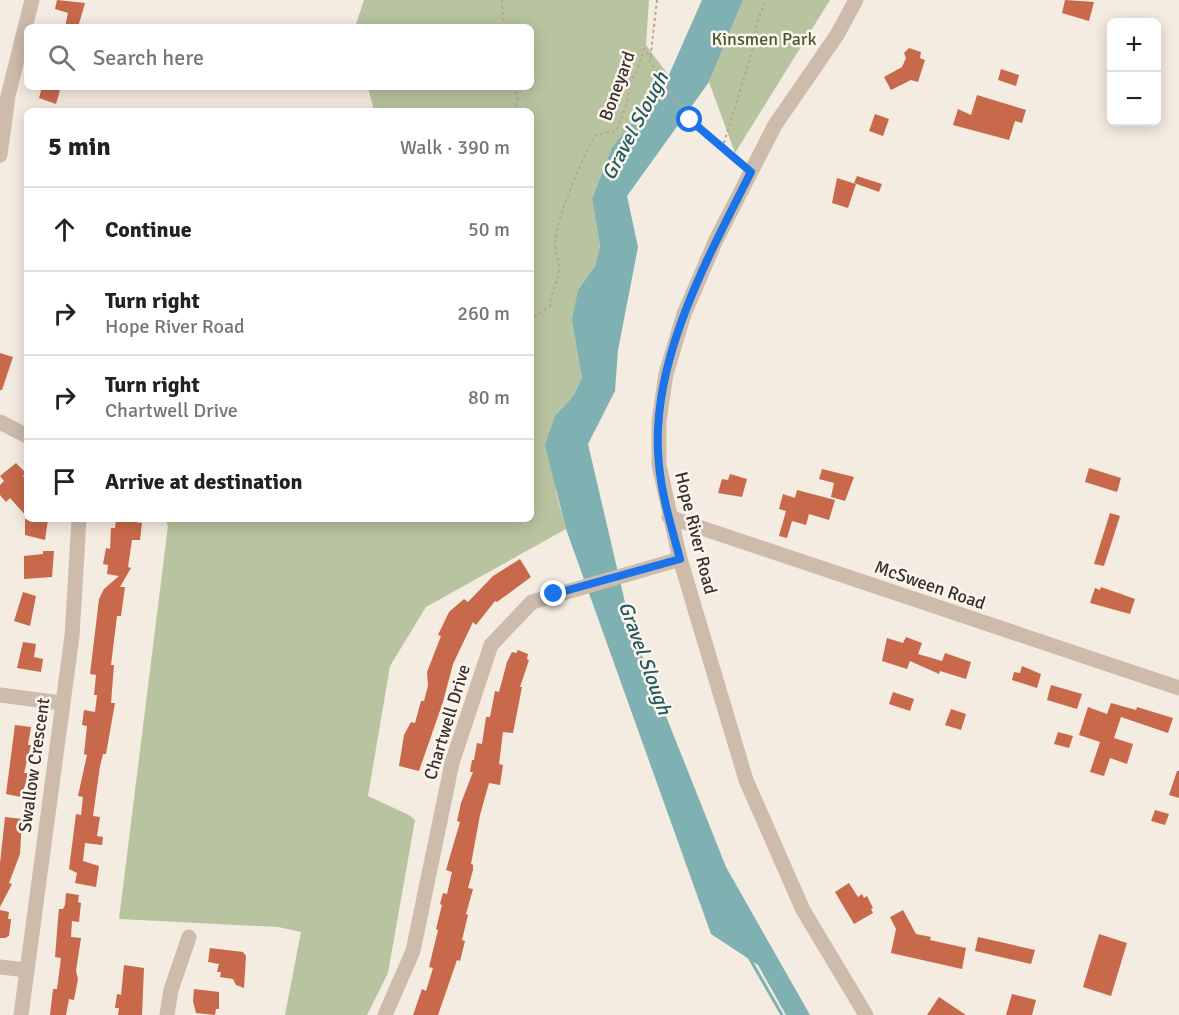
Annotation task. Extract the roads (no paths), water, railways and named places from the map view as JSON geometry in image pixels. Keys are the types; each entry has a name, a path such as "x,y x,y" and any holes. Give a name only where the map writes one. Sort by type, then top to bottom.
{"street":[{"path":"26,24 32,0"},
{"name":"Hope River Road","path":"856,0 837,35 775,125 716,240 684,314 666,374 660,421 658,465 680,559 746,780 803,910 866,1015"},
{"path":"0,155 8,96 24,32"},
{"path":"0,422 24,434"},
{"name":"McSween Road","path":"669,517 1179,688"},
{"name":"Swallow Crescent","path":"21,1015 61,703 72,636 79,522"},
{"name":"Chartwell Drive","path":"385,1015 412,951 452,763 491,645 532,602 680,559"},
{"path":"0,695 61,703"},
{"path":"167,1015 171,990 189,937"},
{"path":"0,967 26,970"}],"water":[{"path":"702,0 743,0 709,82 627,196 638,247 618,350 615,391 588,444 631,628 726,867 810,1015 786,1015 758,965 711,934 566,529 545,445 555,416 574,395 582,377 572,320 578,290 595,266 600,246 592,199 612,147 664,86"}],"waterway":[{"name":"Gravel Slough","path":"750,959 782,1015"}],"park label":[{"name":"Kinsmen Park","path":"764,39"}]}
